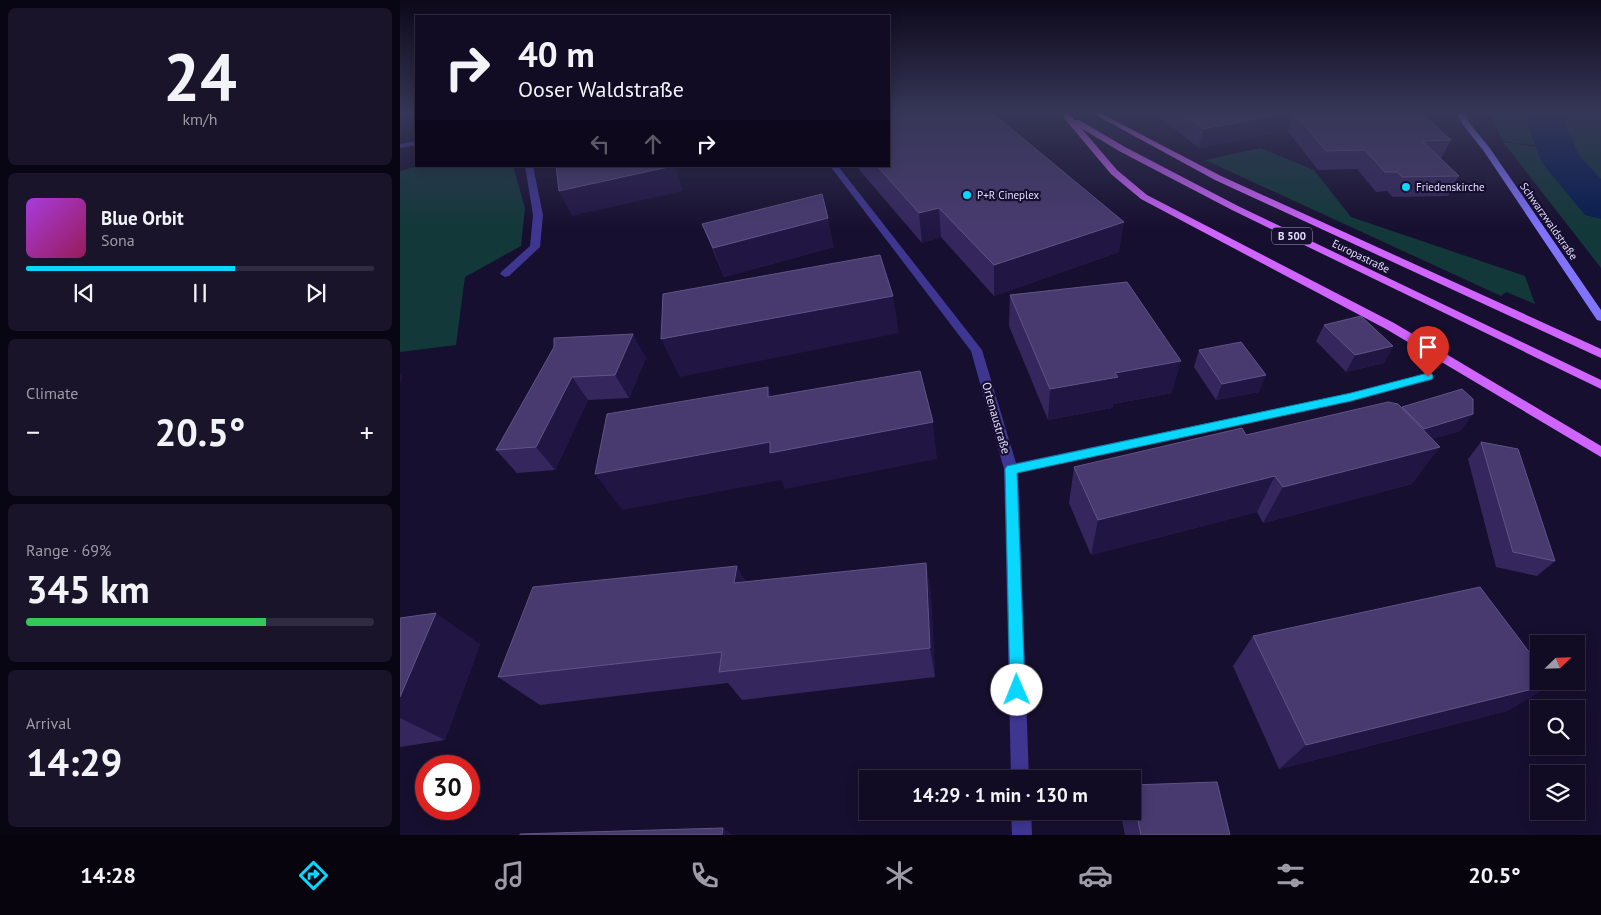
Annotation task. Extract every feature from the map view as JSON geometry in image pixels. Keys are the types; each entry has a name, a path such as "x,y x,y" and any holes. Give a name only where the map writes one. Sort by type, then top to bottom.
{"main road":[{"path":"1097,152 1114,172 1144,197 1390,326 1601,452"},
{"name":"Europastraße","path":"1128,152 1236,208 1601,385"},
{"name":"Europastraße","path":"1169,152 1226,182 1601,354"}],"street":[{"name":"Schwarzwaldstraße","path":"1488,152 1601,318"},
{"path":"505,274 535,247 538,214 529,167"},
{"name":"Ortenaustraße","path":"835,167 976,350 1011,469 1020,770"},
{"path":"1011,469 1351,397 1428,377"},
{"path":"1021,820 1022,835"}],"green space":[{"path":"1242,152 1270,152 1314,170 1351,217 1525,276 1535,304 1506,292 1501,296 1205,160"},
{"path":"1511,152 1545,152 1601,218 1601,268"},
{"path":"1571,152 1601,152 1601,192 1583,175"},
{"path":"415,167 513,167 525,208 521,246 465,277 456,345 400,352 400,171"}],"building":[{"path":"890,152 1039,152 1124,222 994,265 939,208 919,213 878,167 890,167"},
{"path":"1367,152 1434,152 1459,176 1402,177 1397,172 1385,172"},
{"path":"556,167 668,167 559,191"},
{"path":"822,194 828,218 713,248 702,224"},
{"path":"880,255 893,296 661,339 663,294"},
{"path":"1127,282 1181,361 1115,373 1118,377 1050,389 1010,295"},
{"path":"1361,316 1393,346 1355,355 1324,325"},
{"path":"633,334 615,375 572,377 536,447 496,450 554,347 554,338"},
{"path":"1241,342 1266,375 1222,384 1199,350"},
{"path":"920,371 933,422 770,453 770,442 595,474 607,414 768,387 768,397"},
{"path":"1462,389 1473,399 1473,414 1424,429 1402,407"},
{"path":"1388,402 1398,404 1440,447 1283,487 1275,476 1098,520 1074,467 1242,428 1246,435"},
{"path":"1481,442 1518,449 1555,561 1513,552"},
{"path":"926,563 930,648 719,672 722,652 498,677 533,587 737,566 734,583"},
{"path":"1480,587 1530,653 1530,690 1306,745 1253,636"},
{"path":"436,613 400,697 400,618"},
{"path":"1217,782 1230,835 1141,835 1138,820 1141,820 1141,785"},
{"path":"723,828 722,835 520,835 520,834"}],"waterway":[{"path":"1557,152 1560,159 1601,206"}],"place":[{"name":"Friedenskirche","path":"1406,187"},
{"name":"P+R Cineplex","path":"967,195"}],"route":[{"path":"1017,690 1014,502 1011,469 1351,397 1428,377"}]}
